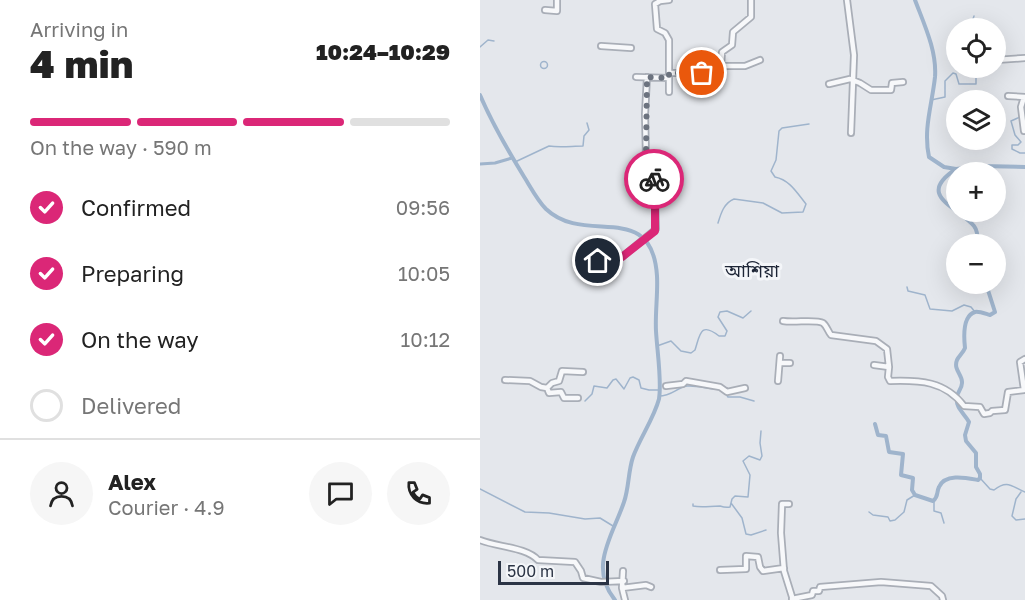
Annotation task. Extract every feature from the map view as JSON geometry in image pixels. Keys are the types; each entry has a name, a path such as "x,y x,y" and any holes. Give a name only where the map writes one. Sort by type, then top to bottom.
{"street":[{"path":"545,10 557,11 557,0"},
{"path":"669,0 655,4 657,29 665,33 669,40 669,92"},
{"path":"751,0 751,17 733,32 732,45 722,52 721,66 745,66 760,60"},
{"path":"847,0 854,46 851,133"},
{"path":"601,46 631,48"},
{"path":"1006,59 1025,58"},
{"path":"636,76 702,73"},
{"path":"598,261 622,257 656,229 655,199 656,195 663,191 663,181 654,179 651,162 646,157 647,77"},
{"path":"829,84 846,79 853,80 873,91 890,90 892,83 903,82"},
{"path":"1008,96 1024,98 1021,107 1024,131"},
{"path":"783,321 822,323 826,326 829,335 876,341 887,349 890,381 941,386 955,395 964,406 980,407 984,414 1005,410 1008,392 1024,389 1020,362 1025,359"},
{"path":"778,381 780,356"},
{"path":"780,363 790,363"},
{"path":"874,365 889,367"},
{"path":"547,388 559,381 562,371 583,372"},
{"path":"505,380 530,381 547,388"},
{"path":"666,386 683,384 686,381 720,387 728,392 745,388"},
{"path":"547,388 549,393 561,392 564,398 578,399"},
{"path":"789,504 782,504 781,533 784,568 793,599 812,595 813,591 819,591 820,587 881,582 931,586 942,596 943,600"},
{"path":"480,540 498,547 522,550 534,555 538,560 575,562 583,578 601,582 624,581"},
{"path":"720,570 746,569 746,556 758,557 763,571 784,568"},
{"path":"623,571 622,588 625,600"},
{"path":"622,588 646,585 651,587"}],"waterway":[{"path":"915,0 929,38 935,67 927,127 929,157 944,167 956,169 981,166 1025,167"},
{"path":"480,47 488,40 494,41"},
{"path":"544,62 547,65 544,68 541,65 544,62"},
{"path":"931,100 945,97 945,81 948,78"},
{"path":"957,78 959,84 976,84 976,78"},
{"path":"480,95 506,146 546,209 562,220 580,225 630,231 643,238 652,252 657,276 656,324 660,392 654,413 633,457 626,497 605,551 603,575 607,588 615,600"},
{"path":"1020,117 1011,121 1015,135 1021,142 1018,145 1012,145 1012,149 1025,153"},
{"path":"515,162 549,146 583,146 584,136 589,130 587,123"},
{"path":"718,223 725,206 734,199 763,203 782,213 803,212 806,204 789,184 775,177 771,171 776,160 779,131 782,128 809,124"},
{"path":"480,164 512,158"},
{"path":"946,176 939,186 939,194 946,203"},
{"path":"970,222 977,234"},
{"path":"907,287 908,291 925,295 930,309 952,311 964,305 971,307 975,312"},
{"path":"875,424 878,435 886,436 889,452 903,454 901,475 913,478 912,490 915,495 933,501 939,487 946,480 951,478 978,480 980,478 976,467 976,453 966,441 965,435 969,422 957,404 957,395 962,380 956,364 965,348 965,328 968,318 975,312 990,315 995,312 989,294"},
{"path":"657,346 671,341 681,351 691,353 695,350 704,330 725,336 727,331 718,317 720,312 727,311 743,318 751,311"},
{"path":"585,401 592,394 594,386 607,388 616,379 624,389 633,377 639,380 641,388 659,390"},
{"path":"659,396 687,386 718,389"},
{"path":"726,394 728,397 740,397 754,401"},
{"path":"693,504 696,507 730,507 735,496 748,497 750,475 743,461 749,456 760,460 762,456 761,431"},
{"path":"980,478 990,489 994,490 1007,484 1025,492"},
{"path":"480,489 525,512 585,519 600,518 613,526"},
{"path":"1021,492 1016,499 1012,516 1016,520 1025,519"},
{"path":"869,512 873,515 888,517 890,521 895,520 904,512 907,500 915,495"},
{"path":"934,500 934,511 941,513 944,523"},
{"path":"731,503 742,518 746,534 751,535 766,530"}],"way so far":[{"path":"654,179 651,162 646,157 647,77 669,78 669,73 702,73"}],"district":[{"name":"আশিয়া","path":"752,270"}],"route":[{"path":"598,261 622,257 655,231 654,205 656,195 663,191 663,181 654,179"}]}
